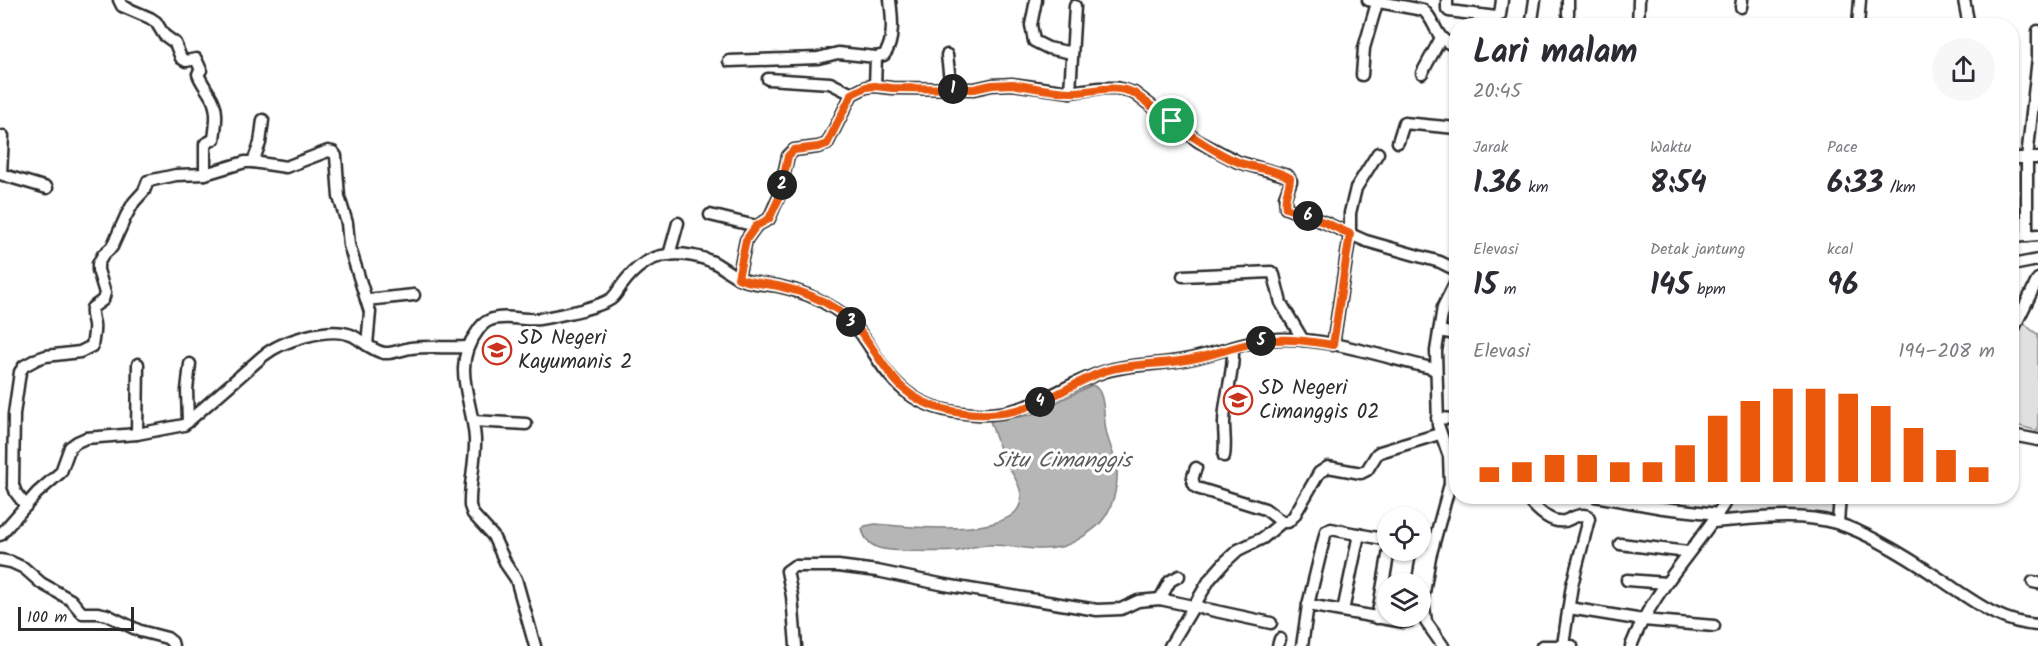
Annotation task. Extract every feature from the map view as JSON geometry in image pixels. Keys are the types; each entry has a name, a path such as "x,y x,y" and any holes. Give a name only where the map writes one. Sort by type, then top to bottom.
{"street":[{"path":"119,0 122,6 156,22 164,35 175,43 181,58 186,61 196,59 199,61 201,70 198,74 202,84 212,96 217,116 214,139 206,144 205,174"},
{"path":"729,60 818,58 838,53 884,56 889,49 892,19 890,0"},
{"path":"1036,0 1031,26 1034,41 1048,48 1072,53"},
{"path":"1447,0 1449,11 1496,17 1500,15 1502,0"},
{"path":"1532,18 1535,0"},
{"path":"1568,14 1569,0"},
{"path":"1638,18 1639,0"},
{"path":"1859,18 1860,0"},
{"path":"1964,0 1967,18"},
{"path":"1362,75 1372,1 1409,4 1423,10 1428,14 1441,38 1449,43"},
{"path":"1070,92 1075,6"},
{"path":"2032,236 2038,31"},
{"path":"1422,73 1441,38"},
{"path":"947,55 951,89"},
{"path":"875,86 876,57"},
{"path":"768,79 830,83 852,94"},
{"path":"738,278 746,240 756,226 769,219 780,196 788,156 794,150 827,144 852,94 866,87 875,86 974,89 1012,84 1070,92 1117,88 1134,93 1198,141 1238,162 1288,176 1291,181 1285,197 1286,208 1366,241 1449,266"},
{"path":"253,162 260,143 263,120"},
{"path":"1398,142 1404,123 1449,127"},
{"path":"3,136 1,174 47,188"},
{"path":"26,506 13,485 14,414 22,368 46,356 80,352 92,346 94,337 92,308 103,300 105,293 98,264 103,255 112,247 126,216 144,191 148,181 176,175 205,174 253,162 286,167 319,154 333,152 336,156 339,197 347,223 349,245 370,312 367,345"},
{"path":"1333,345 1350,234 1350,213 1356,188 1378,153"},
{"path":"710,215 756,226"},
{"path":"669,255 678,223"},
{"path":"535,646 516,579 507,566 493,536 473,514 470,506 475,451 473,421 464,383 463,368 467,347 488,320 539,319 608,301 614,297 633,271 654,258 669,255 699,257 714,262 738,278 801,293 836,309 859,330 877,358 911,397 926,405 960,413 980,414 1028,407 1103,372 1187,360 1263,341 1303,340 1333,345 1436,371"},
{"path":"2019,264 2038,260"},
{"path":"1183,276 1271,272 1274,275 1281,303 1303,340"},
{"path":"2019,318 2038,279"},
{"path":"1449,293 1438,331 1436,371 1437,418 1440,434 1449,456"},
{"path":"366,300 414,295"},
{"path":"1438,331 1449,333"},
{"path":"1,530 61,472 70,447 76,442 86,438 137,434 179,427 188,422 273,348 286,342 335,332 353,336 383,353 428,346 467,347"},
{"path":"1224,456 1224,423 1233,373 1233,349"},
{"path":"137,434 138,364"},
{"path":"188,422 190,364"},
{"path":"1437,418 1449,419"},
{"path":"473,421 526,424"},
{"path":"1196,468 1192,479 1197,488 1265,509 1282,522 1288,522 1294,516 1310,486 1328,467 1361,473 1367,470 1380,452 1440,434"},
{"path":"2019,436 2038,440"},
{"path":"1443,646 1428,627 1423,606 1424,586 1430,557 1449,488"},
{"path":"1534,504 1550,519 1557,522 1580,514 1588,516 1589,523 1576,564 1569,608 1567,646 1542,646"},
{"path":"1640,504 1716,518 1816,518 1838,524 1906,558 1991,613 2019,623 2038,625"},
{"path":"1634,645 1643,620 1665,583 1724,504"},
{"path":"1838,524 1839,504"},
{"path":"1170,646 1210,579 1225,562 1238,550 1270,534 1282,522"},
{"path":"1302,646 1326,531 1331,529 1377,538"},
{"path":"1343,611 1359,534"},
{"path":"1620,544 1688,552"},
{"path":"0,560 24,568 41,583 71,600 82,613 107,615 134,629 167,638 173,646"},
{"path":"796,646 792,596 787,571 794,566 830,566 877,571 945,585 1097,610 1121,609 1138,601 1160,600 1271,623"},
{"path":"1160,600 1170,581 1179,576"},
{"path":"1627,580 1665,583"},
{"path":"1311,603 1377,618"},
{"path":"1308,646 1311,603"},
{"path":"1569,608 1643,620 1714,626"}],"shaded area":[{"path":"2019,316 2038,334 2038,431 2019,426"},
{"path":"1729,504 1836,504 1834,519 1721,517"}],"water":[{"name":"Situ Cimanggis","path":"1092,385 1100,392 1102,398 1106,430 1115,461 1117,479 1115,494 1106,516 1089,533 1065,546 1050,549 988,545 957,551 929,552 876,547 866,538 862,529 875,524 959,528 1003,520 1016,511 1021,497 1019,487 990,421 1030,415"}],"place":[{"name":"SD Negeri Kayumanis 2","path":"497,350"},
{"name":"SD Negeri Cimanggis 02","path":"1238,400"}],"route":[{"path":"1012,84 1070,92 1100,88 1126,89 1172,121 1198,141 1238,162 1288,176 1291,181 1285,197 1286,208 1350,234 1333,345 1303,340 1263,341 1187,360 1112,369 1017,410 980,414 960,413 926,405 911,397 886,370 859,330 836,309 801,293 738,278 746,240 756,226 764,224 769,219 780,196 788,156 794,150 827,144 852,94 866,87 974,89 1012,84"}]}
